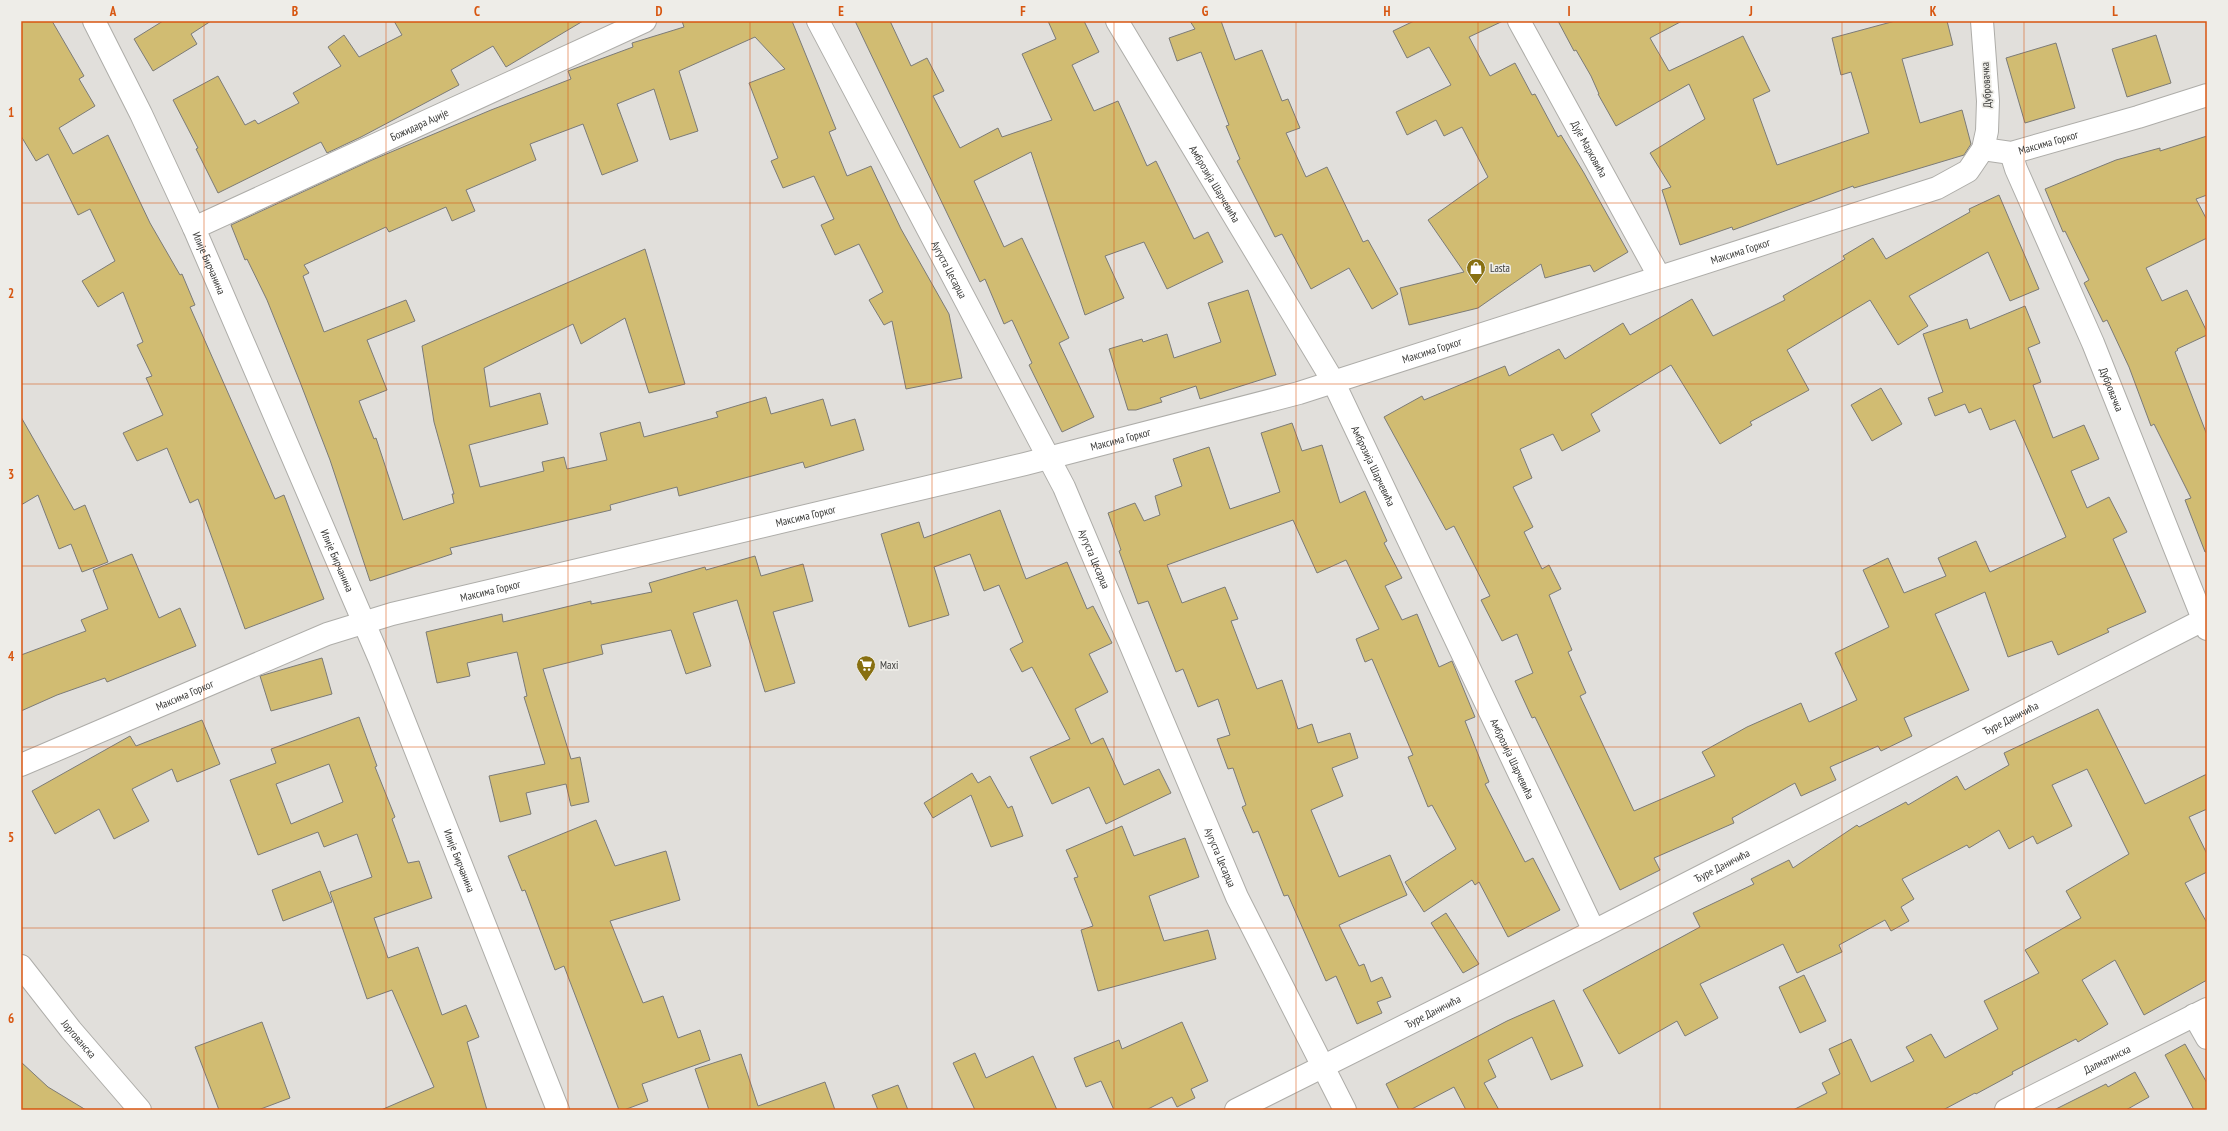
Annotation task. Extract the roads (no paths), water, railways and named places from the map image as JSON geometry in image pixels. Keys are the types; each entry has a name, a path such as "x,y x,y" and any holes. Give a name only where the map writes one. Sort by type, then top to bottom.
{"street":[{"name":"Илије Бирчанина","path":"94,21 141,114 194,228 364,623 558,1110"},
{"name":"Божидара Аџије","path":"194,228 615,27 645,21"},
{"name":"Аугуста Цесарца","path":"818,21 1064,487 1237,897 1325,1067 1345,1110"},
{"name":"Амброзија Шарчевића","path":"1117,21 1333,381 1594,931"},
{"name":"Дује Марковића","path":"1519,21 1660,276"},
{"name":"Дубровачка","path":"1982,21 1988,101 1987,131 1983,149"},
{"name":"Максима Горког","path":"21,765 327,634 392,614 1049,458 1299,393 1937,188 1968,171 1983,149 2011,153 2138,117 2207,95"},
{"name":"Дубровачка","path":"2011,153 2016,169 2093,343 2206,622"},
{"name":"Ђуре Даничића","path":"1236,1110 1325,1067 2206,622"},
{"name":"Јоргованска","path":"21,966 70,1030 140,1110"},
{"path":"2201,1012 2207,1038"},
{"name":"Далматинска","path":"2006,1110 2201,1012"}],"place":[{"name":"Lasta","path":"1476,285"},
{"name":"Maxi","path":"866,682"}]}
